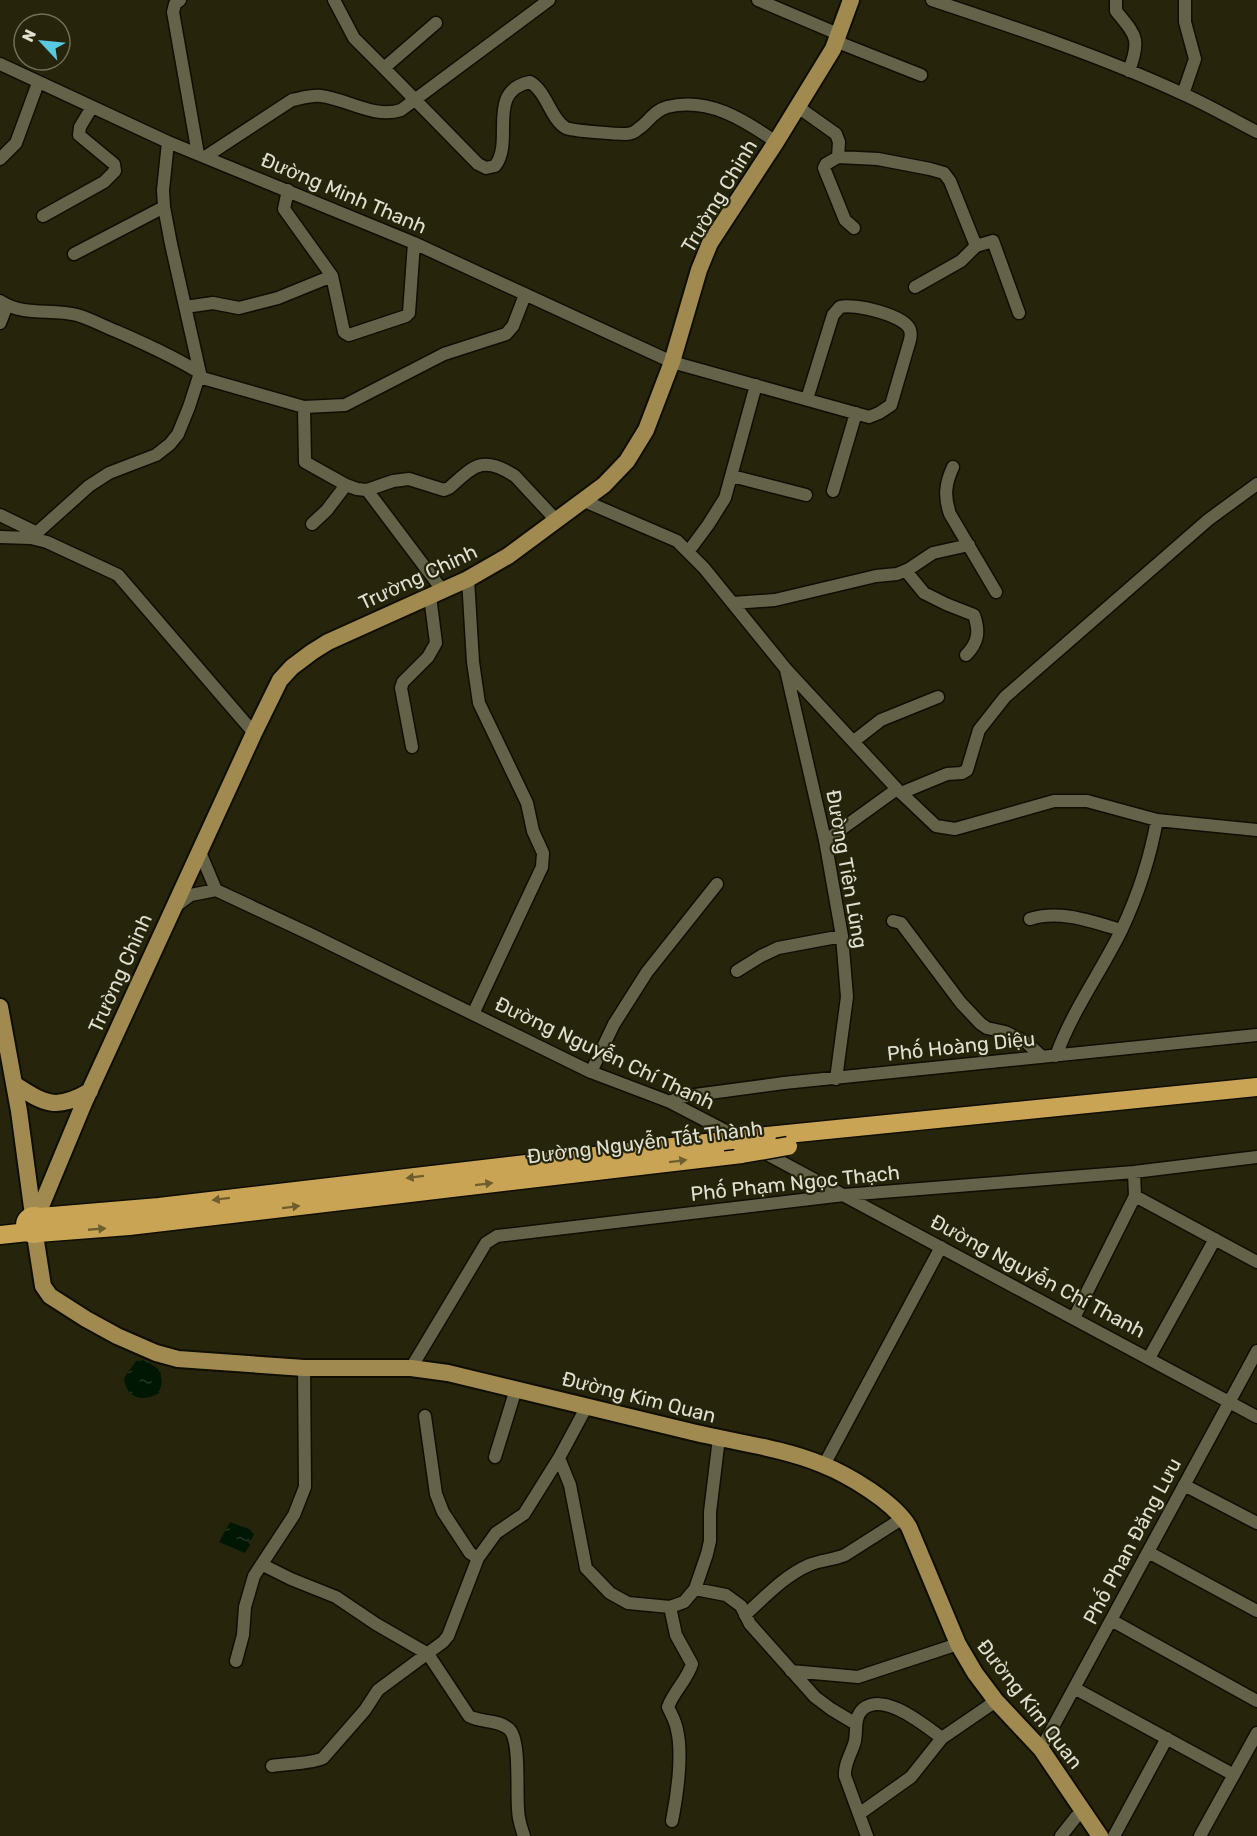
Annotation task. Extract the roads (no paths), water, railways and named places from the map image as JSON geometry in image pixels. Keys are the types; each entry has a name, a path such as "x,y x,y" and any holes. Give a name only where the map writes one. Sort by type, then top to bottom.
{"highway":[{"name":"Đường Nguyễn Tất Thành","path":"35,1225 159,1207 766,1136 1257,1087"},
{"name":"Đường Nguyễn Tất Thành","path":"35,1225 129,1226 742,1154 788,1146 1257,1098"},
{"path":"0,1235 35,1225"}],"main road":[{"name":"Trường Chinh","path":"35,1225 90,1091 280,680 292,667 328,642 468,579 508,556 604,485 627,461 646,430 672,362 699,270 710,243 798,107 837,38 851,0"},
{"name":"Đường Kim Quan","path":"0,1007 19,1111 39,1267 46,1292 86,1319 117,1336 156,1353 178,1359 304,1368 411,1368 448,1373 798,1455 824,1465 869,1490 903,1518 909,1527 958,1644 975,1673 996,1701 1041,1749 1100,1836"},
{"path":"14,1084 35,1098 47,1102 71,1102 90,1091"}],"street":[{"path":"180,0 175,4 173,12 201,155 292,100 320,96 382,113 401,110 549,0"},
{"path":"334,0 354,38 478,164 486,168 495,166 501,155 504,104 522,84 530,82 537,87 560,122 569,129 626,134 640,128 658,111 685,105 702,106 736,116 776,142"},
{"path":"758,0 921,75"},
{"path":"932,0 987,17 1128,71 1183,94 1257,132"},
{"path":"1116,0 1116,11 1135,36 1136,44 1128,71"},
{"path":"1183,94 1195,59 1185,22 1185,0"},
{"path":"384,68 435,23"},
{"name":"Đường Minh Thanh","path":"0,64 168,142 414,243 672,362 856,413"},
{"path":"0,159 16,143 38,83"},
{"path":"43,216 104,182 115,171 114,164 79,135 80,127 92,107"},
{"path":"798,107 836,135 839,142 838,157"},
{"path":"0,537 33,535 89,486 109,473 156,454 170,444 178,434 199,375 165,207 163,190 168,142"},
{"path":"854,228 845,220 824,168 826,164 838,157 898,161 944,174 950,180 975,246"},
{"path":"288,190 284,209 332,276 346,334 351,336 406,316 410,308 414,243"},
{"path":"74,254 165,207"},
{"path":"915,288 961,261 975,246 994,242 1019,313"},
{"path":"185,307 213,303 239,308 278,298 332,276"},
{"path":"0,323 3,303 33,312 63,313 83,317 175,357 199,375 304,407 340,406 444,354 506,334 513,326 525,295"},
{"path":"807,399 835,311 844,306 858,306 902,321 909,327 911,335 891,405 869,417 856,413 833,491"},
{"path":"688,552 721,506 732,476 756,385"},
{"path":"304,407 305,462 346,485 367,490 393,481 409,479 444,490 478,464 489,465 514,476 556,520"},
{"path":"953,467 947,478 945,490 950,514 996,592"},
{"path":"732,476 806,495"},
{"path":"825,841 899,791 947,774 962,773 966,770 972,759 979,730 1005,697 1209,520 1257,484"},
{"path":"312,524 327,510 346,485"},
{"path":"367,490 436,593 436,643 428,657 403,682 401,688 411,747"},
{"path":"582,500 677,541 733,603 786,669 899,791 936,826 955,829 1054,801 1087,801 1157,820 1257,830"},
{"path":"0,515 33,535 120,577 254,733"},
{"path":"733,603 775,600 906,571 933,553 969,545"},
{"path":"906,571 924,593 974,615 978,636 974,647 966,655"},
{"path":"468,579 478,703 526,803 544,860 473,1014"},
{"name":"Đường Tiên Lũng","path":"786,669 825,841 842,936 847,997 836,1078"},
{"path":"854,741 881,720 938,697"},
{"path":"1056,1056 1064,1035 1121,930 1151,852 1157,820"},
{"path":"173,909 191,895 216,890 200,852"},
{"path":"591,1072 614,1024 647,972 717,884"},
{"name":"Đường Nguyễn Chí Thanh","path":"216,890 591,1072 670,1102 1257,1417"},
{"path":"1030,919 1043,914 1056,914 1121,930"},
{"path":"893,921 902,923 961,1003 981,1024 1026,1042 1042,1057"},
{"path":"737,971 760,956 778,948 842,936"},
{"name":"Phố Hoàng Diệu","path":"670,1102 680,1097 836,1078 1257,1035"},
{"name":"Phố Phạm Ngọc Thạch","path":"411,1368 486,1243 497,1236 844,1195 1134,1172 1257,1157"},
{"path":"1074,1318 1135,1196 1134,1172"},
{"path":"1135,1196 1257,1262"},
{"path":"1149,1358 1215,1239"},
{"path":"824,1465 941,1247"},
{"name":"Phố Phan Đăng Lưu","path":"1041,1749 1257,1351"},
{"path":"236,1661 243,1635 245,1608 254,1576 294,1515 305,1487 304,1368"},
{"path":"495,1457 516,1389"},
{"path":"272,1766 317,1762 323,1758 365,1710 378,1690 428,1654 448,1636 477,1558 496,1533 524,1514 559,1458 587,1406"},
{"path":"425,1416 436,1494 443,1512 464,1545 477,1558"},
{"path":"559,1458 570,1485 586,1568 610,1593 628,1603 670,1607 684,1602 695,1589 710,1541 710,1512 719,1438"},
{"path":"1184,1485 1257,1523"},
{"path":"745,1615 795,1573 821,1560 835,1559 845,1555 903,1518"},
{"path":"1148,1552 1257,1611"},
{"path":"263,1565 336,1597 376,1624 428,1654 469,1716 507,1727 513,1734 518,1767 519,1816 524,1836"},
{"path":"695,1589 726,1595 741,1606 750,1624 822,1704 856,1724"},
{"path":"670,1607 676,1635 692,1664 689,1674 668,1707 677,1730 679,1766 677,1796 672,1821"},
{"path":"1111,1620 1257,1701"},
{"path":"791,1671 858,1677 958,1644"},
{"path":"1074,1688 1234,1775"},
{"path":"859,1814 911,1777 942,1738 996,1701"},
{"path":"867,1836 844,1769 855,1738 856,1724 863,1709 874,1704 900,1710 942,1738"},
{"path":"1200,1836 1257,1732"},
{"path":"1114,1836 1167,1738"},
{"path":"1061,1836 1076,1817 1085,1811"}],"water":[{"path":"145,1360 160,1370 162,1382 159,1393 141,1398 131,1394 125,1385 124,1378 136,1361"},
{"path":"230,1522 249,1529 254,1534 251,1540 247,1541 250,1545 245,1553 219,1542"}]}
